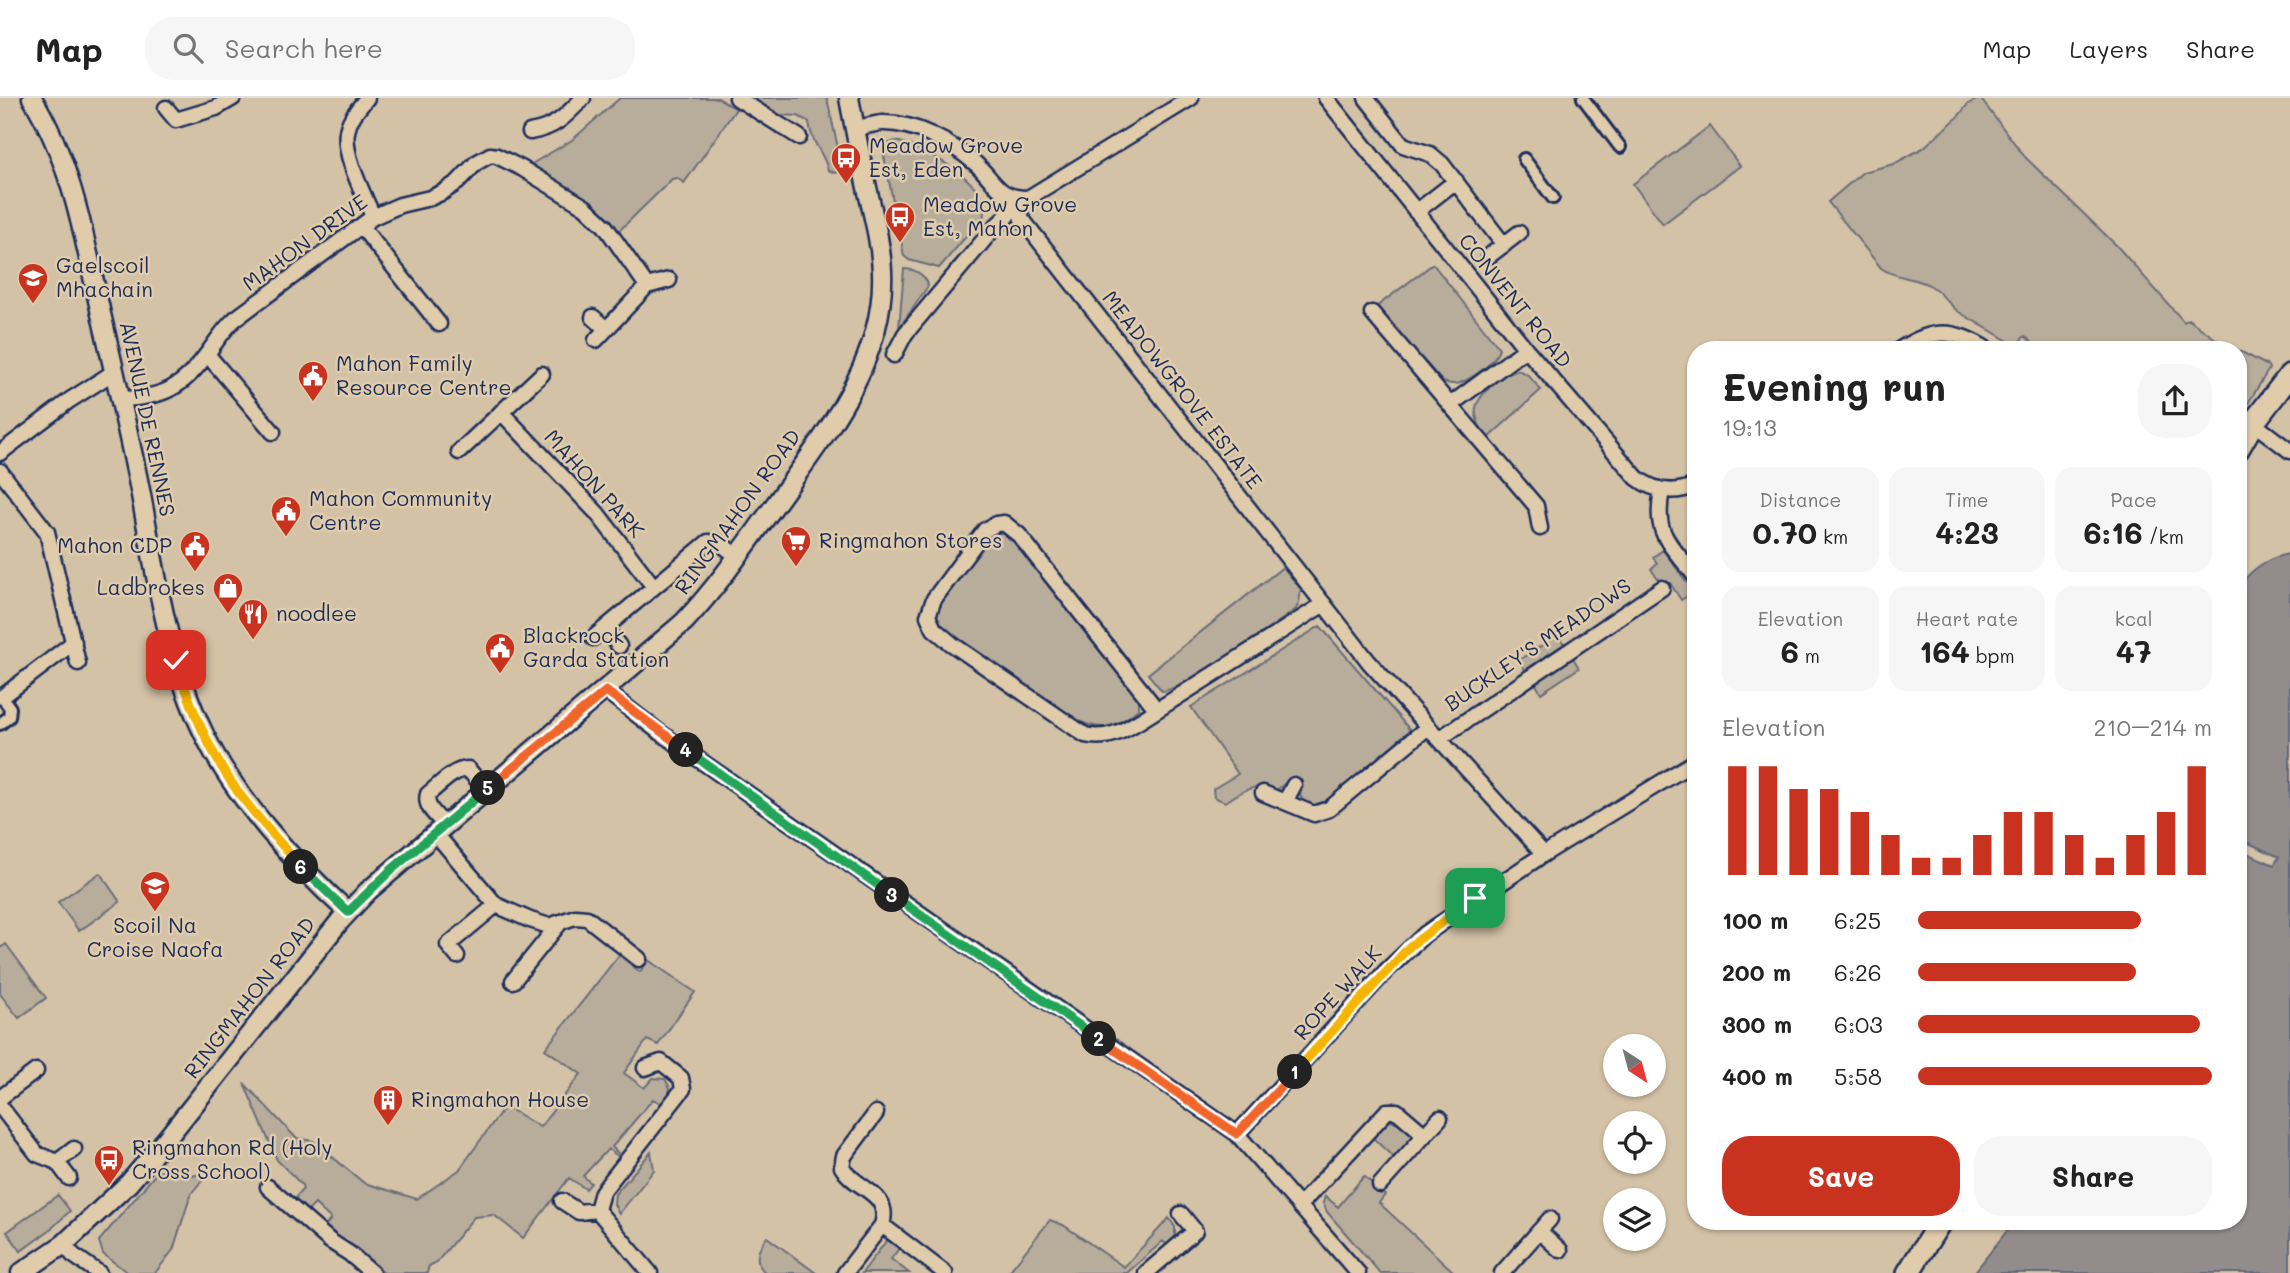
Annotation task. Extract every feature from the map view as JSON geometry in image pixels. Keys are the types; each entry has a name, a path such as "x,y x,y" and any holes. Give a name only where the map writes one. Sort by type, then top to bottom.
{"main road":[{"path":"2247,433 2290,375"},
{"path":"1908,1273 1935,1230"}],"street":[{"name":"AVENUE DE RENNES","path":"32,98 59,154 82,226 121,398 165,617 192,708 214,753 238,792 311,877 348,912"},
{"path":"166,108 176,120 216,108 233,98"},
{"path":"367,98 351,121 347,140 348,153 367,221 439,324"},
{"path":"530,132 546,130 556,124 583,98"},
{"path":"737,98 799,137"},
{"name":"RINGMAHON ROAD","path":"21,1273 64,1244 147,1162 348,912 390,871 606,691 684,622 738,557 850,395 872,338 881,295 882,270 849,98"},
{"path":"855,128 883,123 928,134 967,156 999,190 1015,198 1028,198 1191,98"},
{"name":"CONVENT ROAD","path":"1325,98 1526,349 1637,478 1662,490"},
{"path":"1366,98 1403,145 1436,158 1504,245"},
{"path":"1583,98 1620,147"},
{"name":"MAHON DRIVE","path":"121,398 157,396 172,389 194,369 218,337 241,314 367,221 400,205 443,192 490,155 497,156 585,206 605,226 647,286"},
{"path":"1524,159 1553,198"},
{"path":"1416,212 1456,181"},
{"path":"894,355 905,334 993,228 1007,216 1015,198"},
{"name":"MEADOWGROVE ESTATE","path":"1015,198 1022,219 1383,678 1544,854"},
{"path":"1489,256 1519,233"},
{"path":"593,317 601,334 647,286 669,280"},
{"path":"1372,313 1536,506 1540,528"},
{"path":"1913,341 1944,333 1964,336 1973,341"},
{"path":"1450,405 1526,349"},
{"path":"207,354 273,432"},
{"path":"0,453 70,400 114,372"},
{"path":"459,452 542,374"},
{"name":"MAHON PARK","path":"501,412 597,513 654,587"},
{"path":"2253,423 2290,451"},
{"path":"0,471 47,533 78,663"},
{"path":"1687,488 1678,491 1662,490 1658,516 1660,528 1687,565"},
{"path":"1157,710 1019,535 1004,523 985,530 933,599 929,609 930,624 945,639 1085,735 1101,737 1119,733 1157,710 1324,604"},
{"path":"593,638 708,542 720,543 738,557"},
{"name":"BUCKLEY'S MEADOWS","path":"1439,739 1662,588"},
{"path":"604,628 619,646"},
{"path":"0,724 9,717 10,708 2,697 74,642"},
{"path":"606,691 658,731 1237,1134 1359,1273"},
{"name":"BUCKLEY'S MEADOWS","path":"1263,793 1314,814 1327,810 1428,727"},
{"name":"ROPE WALK","path":"1237,1134 1410,946 1449,916 1544,854 1687,767"},
{"path":"486,790 468,769 465,769 455,773 428,794 427,802 440,829 496,905 549,926 575,917 587,918 639,959"},
{"path":"1285,802 1294,785"},
{"path":"453,951 496,905"},
{"path":"513,981 559,924"},
{"path":"597,1210 602,1192 683,1089 681,1078 661,1062 645,1068"},
{"path":"0,1098 36,1071"},
{"path":"0,1106 37,1154 57,1162 69,1178"},
{"path":"1299,1206 1387,1111 1397,1111 1425,1136"},
{"path":"845,1273 882,1225 885,1213 881,1202 842,1167 844,1156 876,1113"},
{"path":"1380,1185 1440,1118"},
{"path":"57,1162 74,1149"},
{"path":"268,1187 330,1241 372,1273"},
{"path":"562,1201 579,1212 597,1210"},
{"path":"597,1210 650,1273"},
{"path":"1146,1273 1195,1231 1181,1214"},
{"path":"1502,1273 1550,1219"},
{"path":"882,1225 945,1273"},
{"path":"1539,1231 1560,1250"},
{"path":"64,1244 73,1255 99,1273"}],"shaded area":[{"path":"620,98 718,98 736,109 684,183 677,178 672,179 619,231 600,210 530,165 572,140"},
{"path":"751,98 827,98 843,171 835,173 828,170 809,122 798,116 780,115"},
{"path":"1980,98 2025,157 2117,246 2184,322 2188,319 2219,341 2030,341 2025,336 2020,341 2007,341 1959,312 1931,286 1881,268 1828,202 1863,172 1894,164 1923,148 1957,118 1968,104"},
{"path":"1710,126 1740,166 1663,224 1633,184"},
{"path":"895,141 921,150 953,168 979,192 984,205 983,217 939,268 909,260 904,256 883,151 887,144"},
{"path":"1433,264 1499,348 1494,359 1484,369 1458,384 1443,382 1376,307"},
{"path":"904,269 919,273 928,286 899,328"},
{"path":"2247,355 2269,369 2247,405"},
{"path":"1518,370 1528,375 1541,390 1487,439 1476,416 1477,404 1499,379"},
{"path":"998,533 1011,537 1132,689 1138,701 1138,709 1123,721 1101,727 1076,720 951,635 936,619 948,592 964,568 984,542"},
{"path":"1663,550 1687,583 1687,596 1681,600 1670,583 1663,587 1651,569 1657,563 1653,557"},
{"path":"2290,554 2290,1273 1974,1273 2008,1230 2247,1230 2247,853 2274,865 2279,857 2247,842 2247,577 2274,558"},
{"path":"1283,567 1301,589 1296,609 1207,669 1162,691 1148,674"},
{"path":"1320,626 1410,730 1324,804 1312,806 1303,802 1300,794 1302,786 1290,779 1277,790 1265,785 1264,788 1243,791 1225,802 1214,797 1213,789 1238,774 1191,707"},
{"path":"1558,635 1564,644 1525,670 1519,660"},
{"path":"1573,658 1579,668 1541,693 1535,683"},
{"path":"100,873 120,902 79,931 58,902"},
{"path":"6,944 46,998 19,1018 0,994 0,948"},
{"path":"619,955 640,972 648,960 695,992 658,1045 647,1040 624,1073 644,1088 653,1078 665,1079 670,1088 668,1098 662,1104 653,1099 612,1147 619,1157 608,1149 583,1176 591,1183 586,1189 569,1178 523,1238 494,1215 474,1217 437,1262 429,1266 427,1273 384,1273 324,1227 331,1219 315,1204 307,1212 296,1202 296,1197 303,1189 302,1185 277,1160 244,1083 296,1138 313,1141 364,1183 417,1199 459,1170 505,1106 540,1127 581,1074 545,1049"},
{"path":"1389,1121 1400,1123 1414,1135 1394,1158 1373,1138"},
{"path":"651,1152 654,1170 619,1214 614,1204 615,1194"},
{"path":"158,1171 186,1176 207,1174 191,1194 173,1250 155,1273 128,1273 103,1254 99,1241"},
{"path":"1364,1176 1385,1195 1379,1203 1455,1273 1380,1273 1327,1212 1323,1203 1325,1196 1338,1207"},
{"path":"58,1195 70,1211 21,1251 7,1232"},
{"path":"1169,1218 1175,1227 1175,1237 1167,1245 1163,1241 1127,1273 1008,1273 1050,1220 1063,1225 1124,1267"},
{"path":"767,1237 816,1273 766,1273 759,1264 758,1255"},
{"path":"887,1240 900,1247 891,1259 909,1273 862,1273"}],"place":[{"name":"Meadow Grove Est, Eden","path":"846,185"},
{"name":"Meadow Grove Est, Mahon","path":"900,244"},
{"name":"Gaelscoil Mhachain","path":"33,305"},
{"name":"Mahon Family Resource Centre","path":"313,403"},
{"name":"Mahon Community Centre","path":"286,538"},
{"name":"Ringmahon Stores","path":"796,568"},
{"name":"Mahon CDP","path":"195,573"},
{"name":"Ladbrokes","path":"228,615"},
{"name":"noodlee","path":"253,641"},
{"name":"Blackrock Garda Station","path":"500,675"},
{"name":"Scoil Na Croise Naofa","path":"155,913"},
{"name":"Ringmahon House","path":"388,1127"},
{"name":"Ringmahon Rd (Holy Cross School)","path":"109,1187"}],"route":[{"path":"176,660 199,723 238,792 311,877 348,912 390,871 606,691 658,731 1237,1134 1410,946 1475,898"}]}
